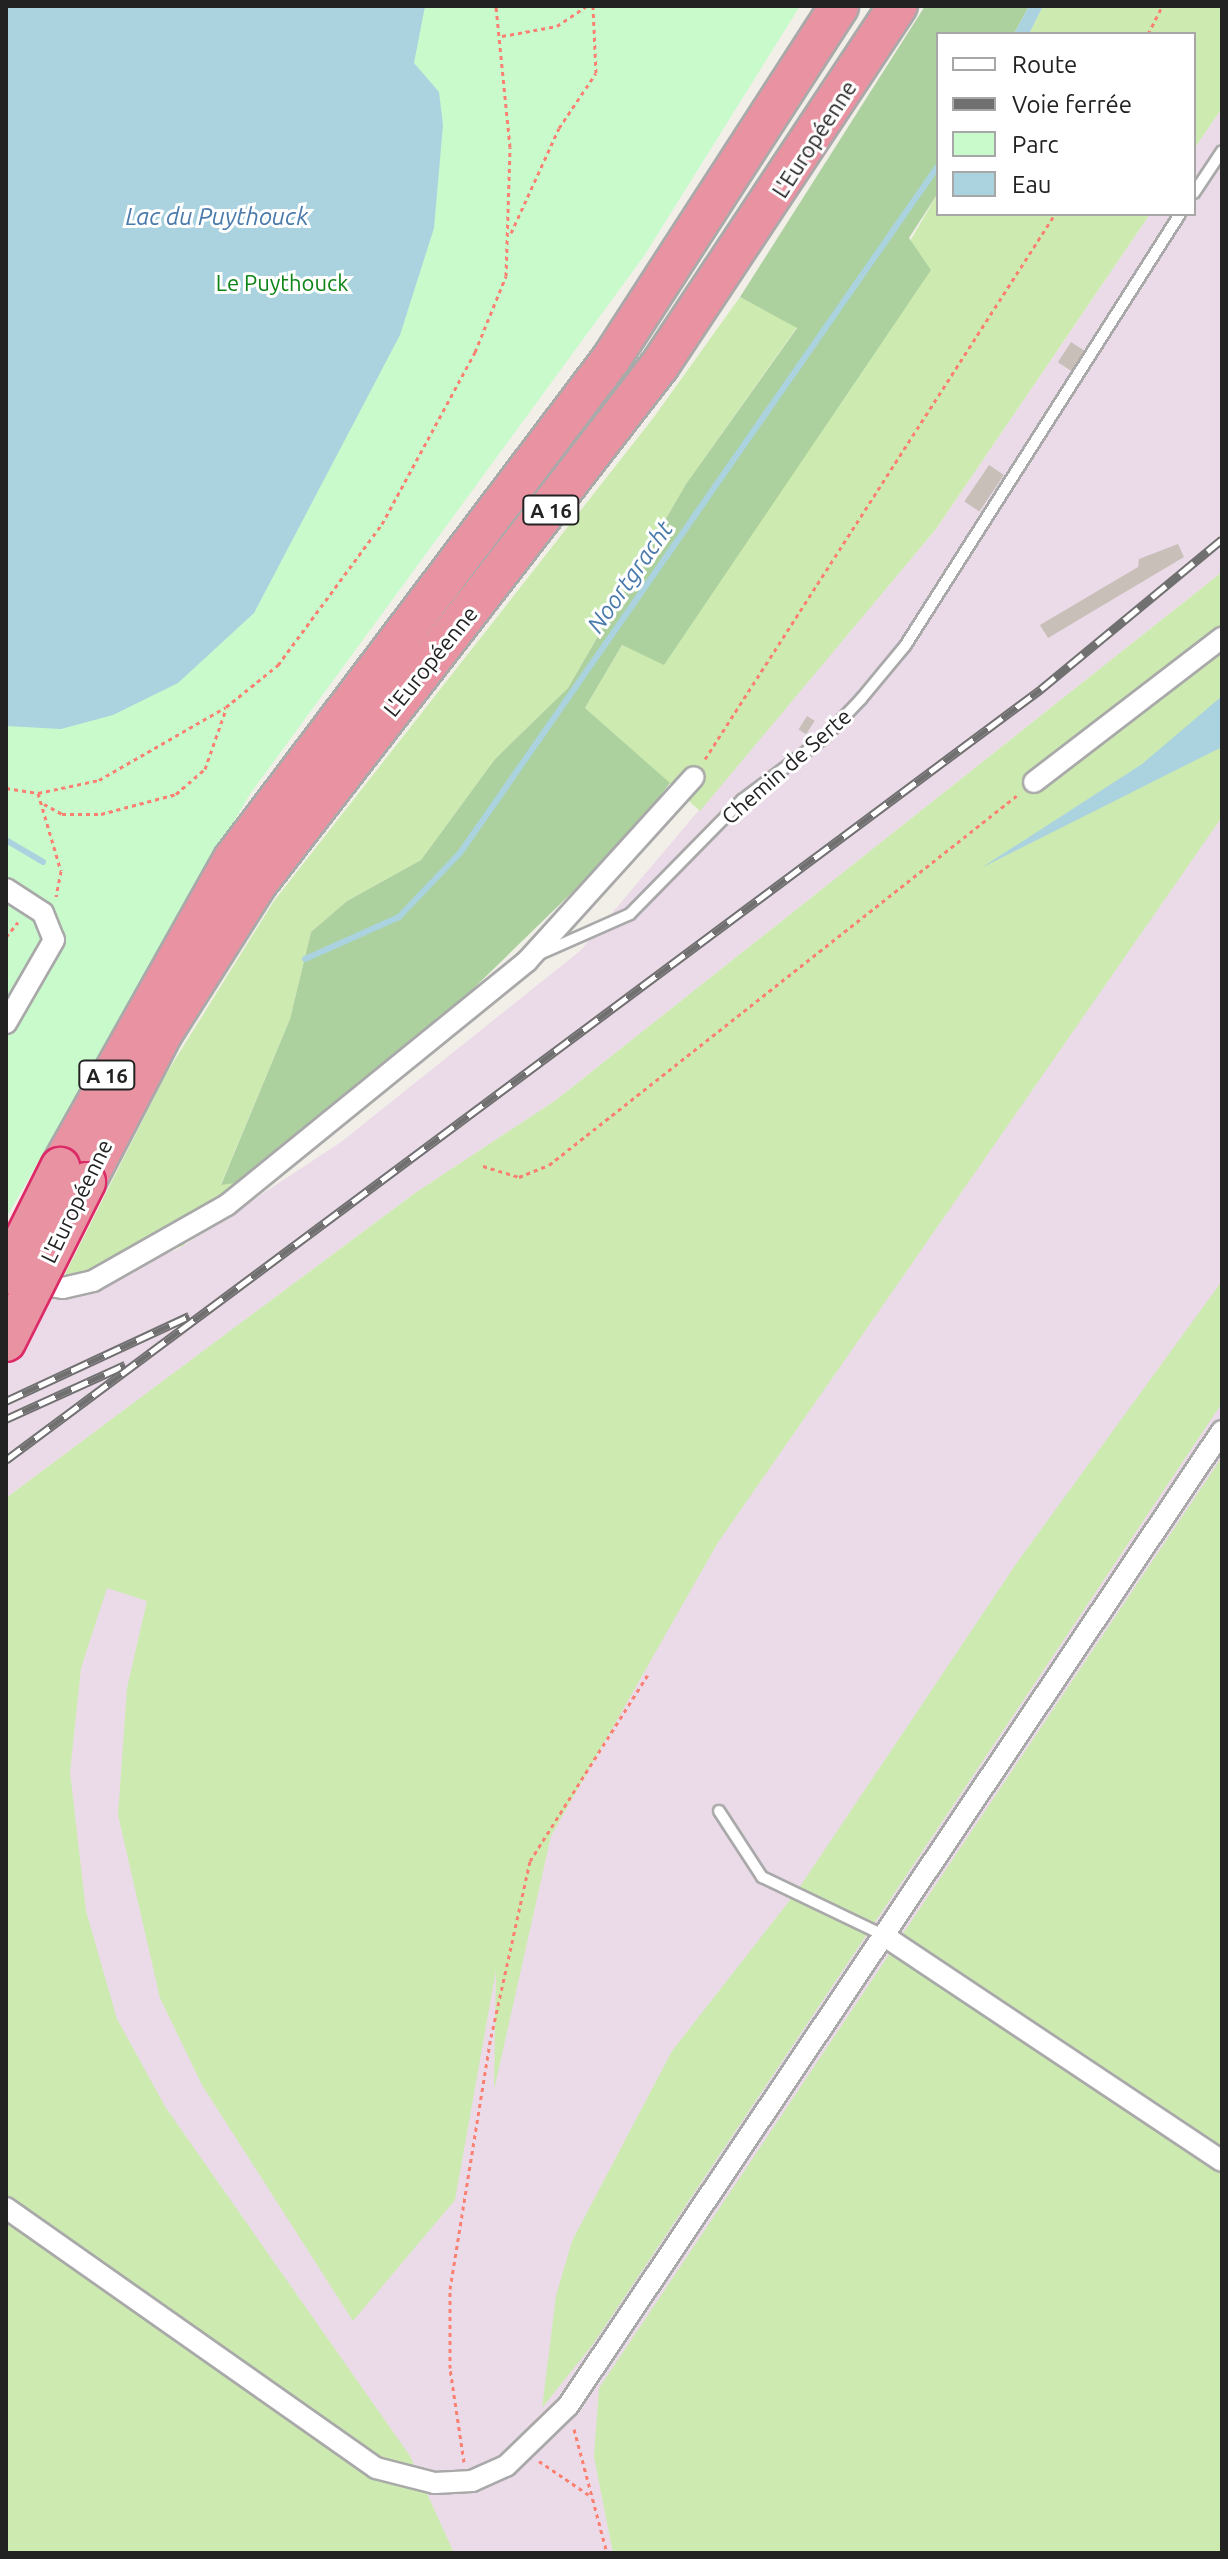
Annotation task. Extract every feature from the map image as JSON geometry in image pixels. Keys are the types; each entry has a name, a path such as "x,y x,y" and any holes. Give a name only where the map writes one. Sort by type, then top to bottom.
{"highway":[{"name":"L'Européenne","path":"6,1342 73,1175 233,859 611,359 839,6"},
{"name":"L'Européenne","path":"6,1274 73,1175 252,891 660,365 898,6"}],"street":[{"path":"1034,782 1222,638"},
{"path":"527,961 694,777"},
{"path":"6,889 52,925 50,955 6,1023"},
{"name":"Chemin de Serte","path":"6,1274 63,1288 121,1268 213,1215 369,1096 527,961"},
{"path":"6,2208 376,2468 419,2483 468,2481 526,2452 568,2406 1222,1431"},
{"path":"883,1935 1222,2161"}],"lane":[{"path":"1196,190 1222,151"},
{"name":"Chemin de Serte","path":"527,961 630,914 742,800 824,738 861,699 905,646 1179,216"},
{"path":"719,1811 762,1877 883,1935"}],"path":[{"path":"6,788 38,793 99,780 226,707 278,665 382,524 475,352 506,276 509,236 502,36 496,6"},
{"path":"502,36 557,26 587,6"},
{"path":"509,236 559,128 596,73 593,6"},
{"path":"1149,32 1162,6"},
{"path":"694,777 1054,216"},
{"path":"44,804 62,814 101,814 176,794 205,769 226,707"},
{"path":"483,1166 519,1177 549,1165 1034,782"},
{"path":"38,793 44,804 61,871 52,925"},
{"path":"468,2481 450,2368 450,2289 491,2037 530,1861 649,1673"},
{"path":"568,2406 607,2553"},
{"path":"526,2452 591,2496"}],"shaded area":[{"path":"1222,108 1222,572 556,1100 415,1193 6,1498 6,1295 177,1250 341,1142 580,951 936,529 1149,216 1196,216 1196,146"},
{"path":"1222,651 1222,2553 6,2553 6,1528"}],"green space":[{"name":"Le Puythouck","path":"6,6 800,6 644,256 250,794 6,1218"},
{"path":"925,6 1029,6 1015,32 936,32 936,196 909,238 931,270 664,665 622,645 585,708 670,783 625,841 404,1056 241,1182 221,1185 290,1019 311,932 347,901 421,860 495,759 568,688 686,484 797,328 740,297"},
{"path":"1043,6 1222,6 1222,108 1196,146 1196,32 1030,32"},
{"path":"936,196 936,216 1149,216 936,529 700,811 585,708 622,645 664,664"},
{"path":"740,297 797,327 686,484 568,688 495,759 421,860 347,901 311,932 290,1019 221,1184 241,1182 183,1246 62,1280 166,1074 274,901 654,417"},
{"path":"1222,572 1222,817 717,1544 551,1836 494,2090 496,1970 455,2200 353,2321 202,2085 160,1998 118,1815 127,1688 147,1601 107,1588 81,1668 70,1772 86,1911 117,2019 166,2108 410,2456 454,2553 6,2553 6,1498 415,1193 556,1100"},
{"path":"1222,1281 1222,1403 593,2344 542,2408 556,2296 572,2241 672,2051 797,1891 1018,1561"},
{"path":"1222,1457 1222,2553 613,2553 594,2457 599,2388"}],"water":[{"name":"Lac du Puythouck","path":"6,6 425,6 414,63 439,92 443,125 434,228 400,335 254,613 178,683 113,715 61,729 6,726"},
{"path":"1029,6 1043,6 1030,32 1015,32"},
{"path":"1222,696 1222,747 981,868 1142,764"}],"building":[{"path":"1071,342 1085,351 1072,371 1058,362"},
{"path":"989,465 1004,475 979,512 964,501"},
{"path":"1178,544 1184,557 1048,638 1040,625 1138,567 1139,559"},
{"path":"807,716 815,721 806,734 799,730"}],"waterway":[{"name":"Noortgracht","path":"305,959 399,917 460,853 936,169"},
{"path":"6,840 43,862"}],"railway":[{"path":"6,1460 1041,689 1222,539"},
{"path":"6,1401 189,1316"},
{"path":"6,1419 125,1365"}]}
